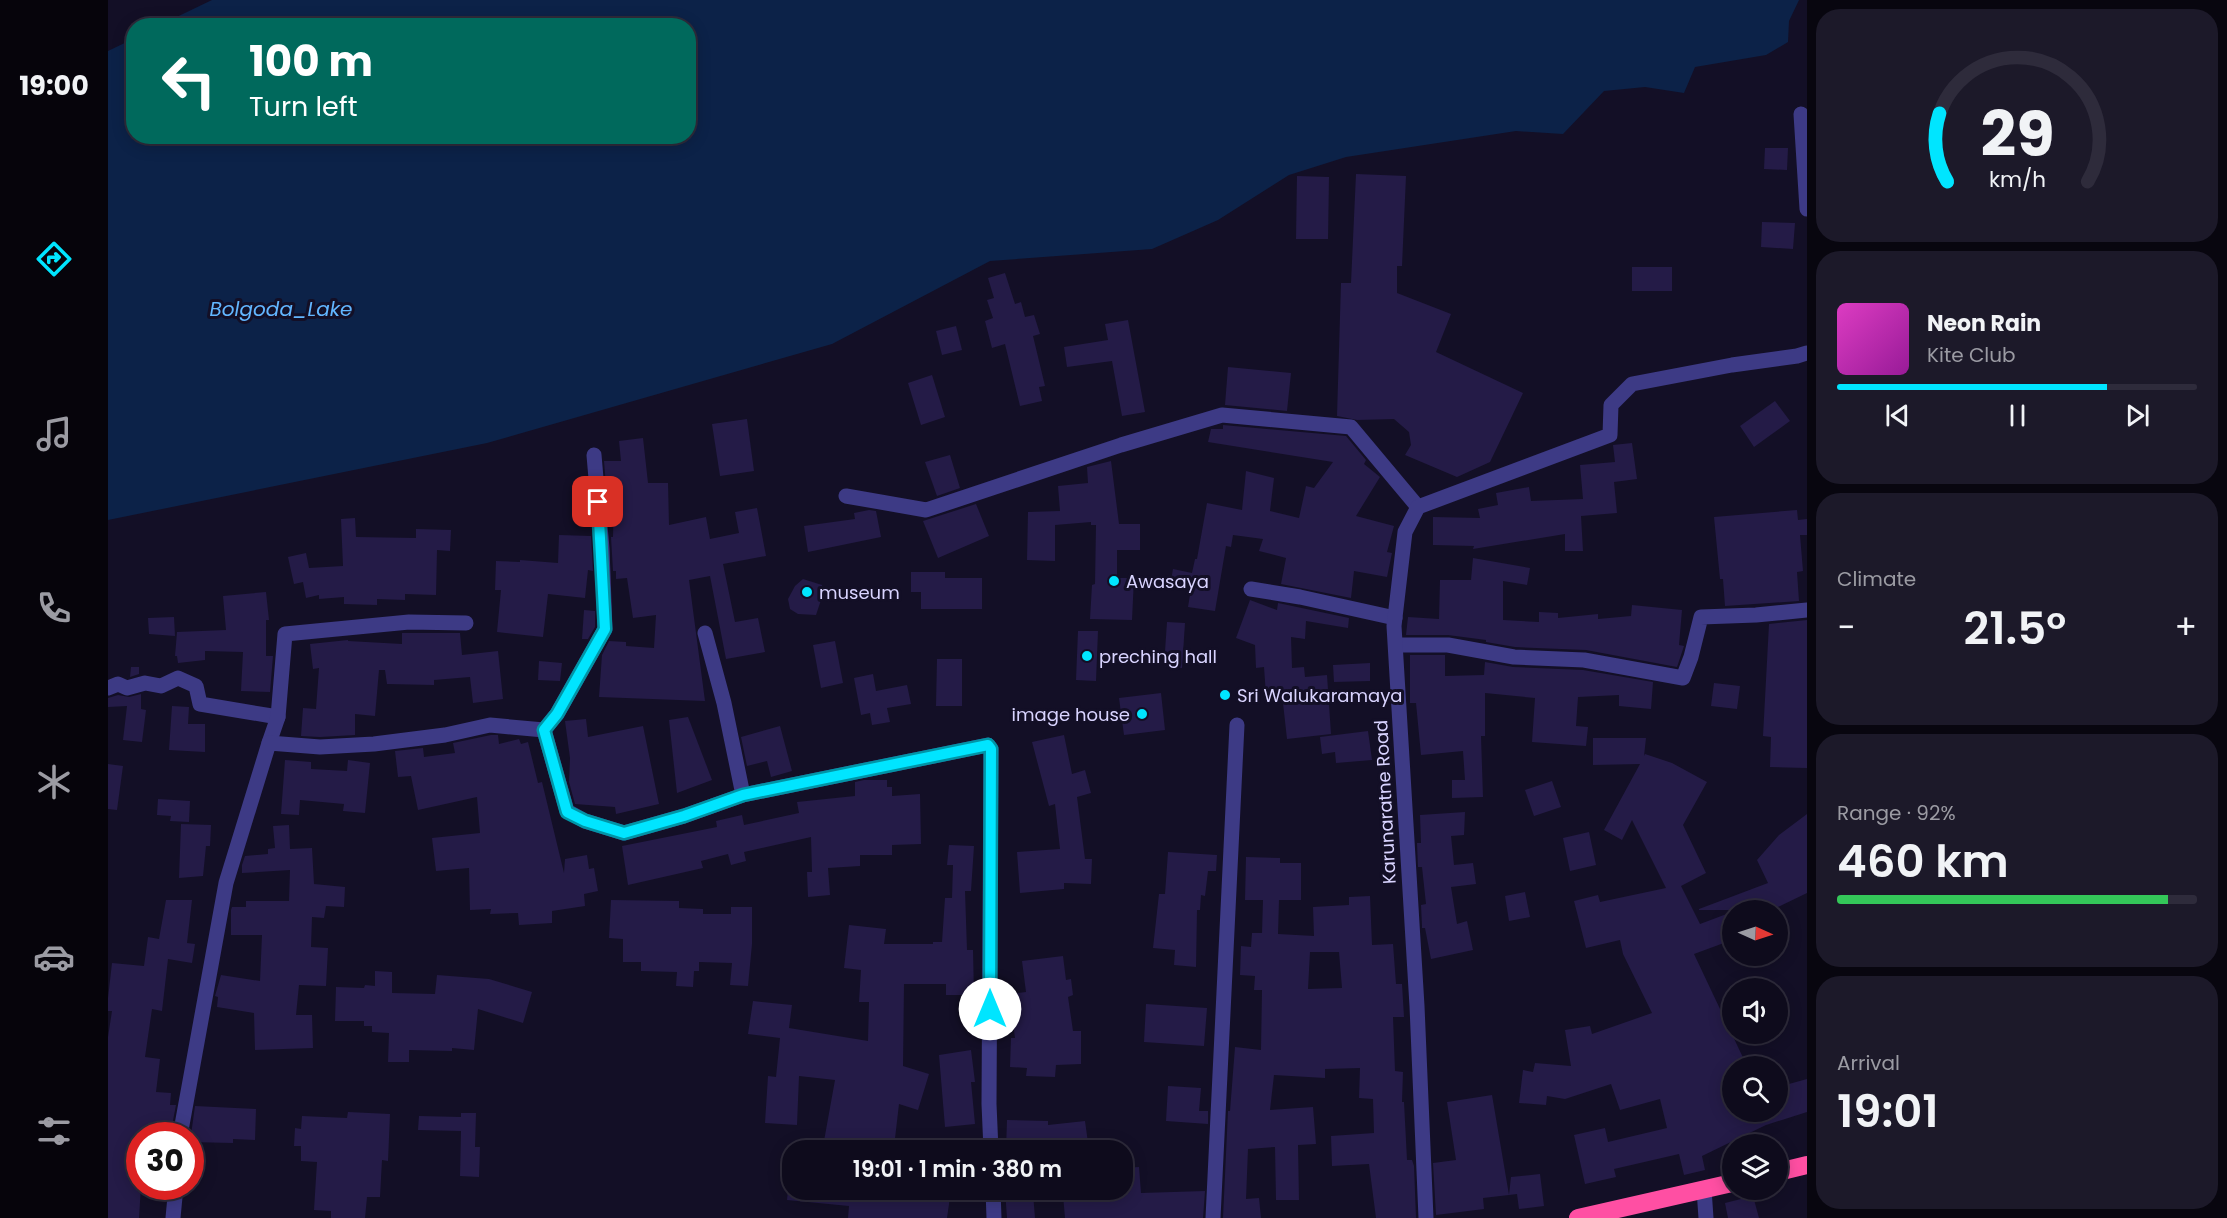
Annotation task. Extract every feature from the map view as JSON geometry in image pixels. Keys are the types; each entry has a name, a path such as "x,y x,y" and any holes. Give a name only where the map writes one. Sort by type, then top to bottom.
{"highway":[{"path":"1788,1170 1807,1166"},
{"path":"1578,1218 1722,1185"}],"street":[{"path":"1801,114 1807,209"},
{"path":"846,496 926,510 1121,445 1222,415 1351,427 1419,507 1610,435 1611,405 1632,384 1807,353"},
{"path":"544,730 557,714 605,629 602,549 594,455"},
{"name":"Karunaratne Road","path":"1419,507 1405,532 1395,618 1426,1218"},
{"path":"1251,589 1334,603 1395,618"},
{"path":"1396,645 1448,645 1514,657 1584,660 1683,678 1691,657 1701,616 1756,615 1807,610"},
{"path":"183,1122 226,883 278,717 285,634 391,623 466,623"},
{"path":"705,633 724,704 743,795"},
{"path":"108,688 118,684 127,688 145,683 161,686 178,678 196,686 200,704 278,717"},
{"path":"269,743 320,747 374,744 445,735 490,725 544,730"},
{"path":"1213,1218 1237,726"},
{"path":"544,730 567,812 585,821 624,833 684,816 743,795 988,745 991,749 991,1140"},
{"path":"1704,1189 1707,1218"},
{"path":"173,1218 175,1200"},
{"path":"993,1200 994,1218"}],"water":[{"name":"Bolgoda_Lake","path":"212,0 1799,0 1789,21 1788,42 1766,55 1695,67 1684,93 1645,87 1604,91 1563,134 1516,131 1346,157 1289,175 1218,220 1152,249 990,261 832,344 487,443 108,520 108,51 126,42 126,144 696,144 696,18 175,18"}],"building":[{"path":"1765,148 1788,148 1787,170 1764,169"},
{"path":"1356,174 1406,176 1402,266 1397,266 1397,293 1451,314 1436,352 1523,393 1490,462 1457,477 1405,455 1411,445 1409,432 1394,419 1357,420 1337,416 1341,283 1351,283"},
{"path":"1297,176 1329,177 1328,239 1296,239"},
{"path":"1762,222 1795,223 1793,249 1761,247"},
{"path":"1632,267 1672,267 1672,291 1632,291"},
{"path":"1005,273 1015,304 1021,302 1025,317 1034,315 1040,334 1033,336 1045,386 1039,387 1042,401 1020,406 1005,344 992,348 985,321 993,318 987,300 994,298 988,278"},
{"path":"1128,320 1145,412 1122,416 1112,361 1067,367 1064,347 1108,340 1105,324"},
{"path":"956,326 962,350 942,355 936,331"},
{"path":"1228,367 1291,373 1287,411 1225,405"},
{"path":"932,375 945,417 921,425 908,383"},
{"path":"1775,401 1790,421 1754,447 1740,426"},
{"path":"747,419 754,471 720,476 712,424"},
{"path":"1223,425 1346,436 1366,460 1364,464 1380,477 1356,516 1394,526 1387,552 1392,553 1387,577 1354,571 1351,598 1281,584 1286,558 1259,551 1263,539 1233,535 1231,547 1226,546 1215,611 1188,607 1191,589 1170,586 1173,569 1192,573 1195,559 1197,559 1207,503 1242,510 1246,471 1274,478 1270,511 1299,518 1306,486 1314,488 1333,462 1208,442 1211,429 1223,429"},
{"path":"643,438 648,483 668,483 669,525 706,517 710,539 739,533 735,512 757,508 766,556 723,564 735,622 758,618 765,652 726,659 710,576 689,580 705,701 599,697 602,655 609,641 626,642 626,646 654,648 656,615 633,618 627,578 616,579 616,571 613,571 611,537 613,537 614,498 607,498 604,461 621,461 619,441"},
{"path":"1632,443 1637,479 1614,482 1617,513 1581,516 1583,551 1565,551 1565,534 1473,549 1474,546 1433,545 1433,517 1480,518 1478,509 1498,505 1496,493 1529,487 1531,501 1583,499 1580,465 1615,462 1613,445"},
{"path":"950,455 960,488 937,496 925,462"},
{"path":"1111,461 1119,524 1140,524 1140,550 1117,550 1117,578 1134,578 1132,620 1090,619 1092,585 1095,584 1096,525 1091,525 1091,522 1055,525 1055,561 1027,560 1028,512 1060,511 1058,486 1088,483 1087,467"},
{"path":"976,504 989,536 938,558 923,521"},
{"path":"1797,510 1798,520 1807,519 1807,535 1800,535 1803,571 1797,572 1799,601 1725,606 1714,517"},
{"path":"876,511 881,537 808,552 804,526 855,519 854,513"},
{"path":"355,518 356,537 416,538 416,529 451,530 450,551 437,550 436,595 405,594 405,600 377,599 377,605 344,604 344,597 319,599 319,595 306,598 303,582 294,584 288,557 306,553 309,568 343,566 341,519"},
{"path":"559,535 591,536 593,571 588,570 585,598 548,594 543,637 497,632 501,590 495,590 496,561 558,563"},
{"path":"1473,558 1530,568 1527,585 1503,581 1503,620 1539,622 1539,612 1558,613 1558,618 1598,614 1598,619 1631,616 1632,605 1682,610 1679,645 1684,646 1677,667 1586,650 1515,647 1448,635 1406,635 1408,617 1439,619 1440,580 1471,580"},
{"path":"911,572 945,572 945,578 982,578 982,609 921,609 921,592 911,592"},
{"name":"museum","path":"803,579 822,585 822,597 816,615 798,614 790,609 788,599 795,586"},
{"path":"266,592 269,620 266,620 266,656 273,656 270,692 241,691 243,652 205,651 205,660 178,663 177,656 175,656 177,632 226,630 223,596"},
{"path":"1250,600 1277,610 1278,603 1349,618 1348,628 1306,621 1305,639 1291,637 1292,668 1304,667 1305,677 1327,675 1331,734 1287,739 1282,694 1266,695 1264,667 1256,668 1255,645 1236,638"},
{"path":"584,610 595,611 595,627 588,639 582,639"},
{"path":"174,617 175,636 149,634 148,618"},
{"path":"1807,620 1807,768 1770,767 1771,737 1763,736 1769,624"},
{"path":"1167,622 1185,623 1182,668 1164,666"},
{"name":"preching hall","path":"1078,631 1098,631 1096,681 1076,680"},
{"path":"402,633 460,633 462,655 498,651 503,699 473,703 470,677 434,680 434,685 387,684 385,670 379,670 375,716 355,714 355,735 301,736 303,708 316,709 319,668 313,669 310,644 348,640 402,644"},
{"path":"835,641 843,683 821,688 813,645"},
{"path":"1410,655 1445,655 1445,676 1484,675 1485,662 1513,667 1583,670 1653,682 1651,709 1619,706 1619,695 1578,697 1576,726 1588,727 1586,746 1532,742 1535,698 1485,693 1485,736 1481,736 1483,797 1452,798 1452,780 1465,780 1463,751 1421,755 1416,703 1410,703"},
{"path":"937,659 962,659 962,706 936,706"},
{"path":"539,661 562,663 560,681 538,680"},
{"path":"1370,663 1370,681 1334,682 1333,665"},
{"path":"131,667 139,667 139,674 130,677"},
{"path":"873,674 876,691 907,685 911,704 887,708 890,722 872,725 870,713 861,715 854,678"},
{"path":"1714,683 1740,686 1737,709 1711,706"},
{"name":"image house","path":"1161,693 1165,730 1124,735 1119,698"},
{"path":"141,694 141,709 146,710 142,742 123,740 127,706 108,707 108,698"},
{"path":"172,706 189,707 188,724 205,724 205,752 169,750"},
{"path":"688,717 712,780 677,793 669,720"},
{"path":"586,719 588,737 643,726 659,804 616,814 615,807 575,804 569,782 570,758 565,721"},
{"path":"780,726 792,771 771,777 767,761 747,766 741,737"},
{"path":"1368,731 1372,760 1336,763 1335,752 1322,754 1320,737"},
{"path":"498,735 499,744 519,739 521,744 528,742 538,783 542,782 564,873 565,859 587,855 589,869 594,868 598,891 584,894 585,906 552,911 552,923 519,925 518,913 490,914 491,909 470,910 469,868 436,871 432,838 480,833 477,797 418,810 411,776 398,777 395,751 423,748 424,757 455,753 453,743"},
{"path":"1064,735 1072,774 1085,770 1091,793 1077,797 1085,859 1092,859 1091,884 1064,883 1064,889 1020,893 1017,852 1060,849 1055,804 1049,806 1032,742"},
{"path":"1593,738 1646,738 1644,756 1645,754 1672,763 1707,782 1683,825 1706,873 1681,886 1700,924 1722,916 1722,944 1694,954 1722,1013 1722,1044 1737,1044 1742,1056 1722,1056 1722,1122 1775,1122 1747,1134 1722,1134 1722,1146 1702,1156 1705,1170 1684,1175 1679,1154 1614,1169 1616,1177 1585,1184 1574,1135 1605,1128 1608,1142 1667,1128 1660,1099 1620,1110 1611,1084 1565,1099 1547,1096 1546,1105 1519,1103 1523,1070 1533,1072 1535,1063 1571,1066 1565,1030 1590,1026 1592,1034 1652,1013 1623,954 1620,940 1586,948 1574,901 1598,895 1600,902 1666,888 1632,820 1622,840 1604,830 1640,764 1593,765"},
{"path":"285,760 311,762 311,769 347,771 348,760 370,763 365,813 343,811 344,804 300,800 299,815 281,814"},
{"path":"108,764 123,766 117,810 108,809"},
{"path":"887,780 887,787 892,787 892,796 920,794 921,844 892,845 892,855 860,855 860,866 828,868 830,895 808,897 807,872 812,872 811,837 744,852 746,861 731,865 728,854 701,861 703,868 628,885 622,846 717,827 716,821 742,815 744,825 799,813 797,802 855,796 855,782"},
{"path":"1552,781 1561,807 1534,816 1525,790"},
{"path":"158,799 190,801 189,822 170,821 171,816 157,815"},
{"path":"1465,812 1464,835 1451,836 1454,865 1473,863 1476,884 1451,887 1457,924 1467,921 1473,950 1431,959 1425,928 1422,928 1421,905 1426,904 1422,867 1418,867 1417,843 1421,843 1420,815"},
{"path":"1807,814 1807,893 1788,902 1788,900 1723,900 1768,883 1757,860 1779,835"},
{"path":"181,824 211,825 210,846 206,846 203,876 179,878"},
{"path":"289,825 290,849 312,848 314,884 345,887 344,907 326,906 324,918 312,917 311,947 328,948 326,986 299,985 296,1015 312,1015 313,1048 255,1050 254,1013 217,1007 218,997 215,996 221,975 260,981 262,935 231,935 231,910 232,907 246,907 246,901 289,901 290,870 242,873 242,865 245,856 268,854 268,849 275,848 273,826"},
{"path":"1589,832 1596,865 1570,871 1563,838"},
{"path":"949,845 974,846 971,891 965,891 967,950 973,950 974,995 946,995 946,984 904,984 903,1066 929,1074 918,1110 899,1104 895,1140 824,1140 835,1080 799,1076 797,1125 765,1123 768,1076 776,1077 780,1038 748,1034 753,1001 792,1005 789,1028 868,1041 869,1002 859,1002 861,970 844,968 849,925 886,929 884,944 942,942 945,898 952,898 953,865 947,865"},
{"path":"1168,852 1217,855 1216,871 1208,871 1205,896 1201,895 1200,910 1197,910 1196,967 1174,965 1175,950 1153,948 1159,894 1165,894"},
{"path":"1246,857 1280,858 1280,863 1301,863 1301,900 1279,900 1278,934 1314,936 1313,907 1349,905 1349,897 1370,896 1372,945 1393,944 1396,984 1402,984 1404,1017 1393,1017 1395,1071 1403,1072 1402,1102 1404,1102 1407,1160 1412,1160 1414,1166 1416,1218 1376,1218 1369,1164 1332,1166 1331,1136 1374,1133 1373,1099 1359,1098 1360,1068 1325,1069 1325,1078 1274,1075 1270,1110 1313,1107 1316,1144 1298,1145 1299,1200 1276,1200 1275,1147 1248,1149 1246,1199 1259,1198 1261,1218 1223,1218 1228,1111 1230,1111 1235,1047 1261,1050 1262,990 1254,990 1255,976 1240,975 1241,946 1251,947 1252,933 1262,933 1263,900 1245,900","holes":["1310,952 1339,952 1342,988 1308,989"]},
{"path":"1525,892 1530,917 1509,921 1505,896"},
{"path":"166,900 192,900 187,943 195,944 192,963 168,959 162,1011 152,1009 145,1057 160,1059 156,1092 171,1093 170,1105 176,1105 173,1122 126,1122 126,1200 140,1200 139,1218 108,1218 108,1037 112,1011 108,1011 108,998 112,963 144,966 148,937 159,939"},
{"path":"611,900 679,901 679,908 703,909 703,914 731,914 731,907 752,907 752,944 748,986 730,985 732,963 699,962 699,971 694,971 693,987 676,986 677,972 641,971 641,962 623,962 623,939 609,938"},
{"path":"1722,900 1722,910 1699,909"},
{"path":"1063,956 1066,980 1071,979 1073,995 1068,997 1073,1031 1081,1031 1081,1064 1056,1065 1055,1077 1026,1076 1027,1068 1010,1067 1011,1038 1015,1038 1009,994 1026,992 1022,961"},
{"path":"375,971 392,972 392,993 435,994 437,975 489,979 532,992 523,1023 478,1009 474,1050 452,1048 452,1051 409,1050 409,1062 388,1062 389,1033 372,1032 372,1026 364,1026 364,1021 335,1021 336,987 375,986"},
{"path":"1146,1004 1207,1008 1204,1046 1144,1042"},
{"path":"971,1050 975,1082 971,1082 975,1124 945,1127 939,1055"},
{"path":"1807,1079 1807,1112 1788,1118 1788,1084"},
{"path":"1168,1086 1201,1088 1199,1111 1208,1111 1208,1124 1166,1121"},
{"path":"1492,1095 1509,1195 1483,1198 1484,1209 1436,1215 1433,1163 1456,1160 1447,1102"},
{"path":"195,1106 256,1109 255,1140 233,1139 233,1143 204,1142 204,1122 193,1122"},
{"path":"348,1112 390,1114 388,1161 382,1160 380,1197 367,1197 365,1218 331,1218 331,1211 314,1210 317,1162 301,1161 301,1146 294,1146 295,1128 301,1129 302,1116 347,1118"},
{"path":"461,1113 476,1113 475,1147 480,1147 479,1177 460,1176 461,1131 418,1130 419,1116 461,1117"},
{"path":"1007,1120 1048,1121 1048,1125 1085,1121 1088,1140 1006,1140"},
{"path":"1133,1167 1139,1167 1141,1193 1205,1191 1203,1218 1065,1218 1063,1200 1133,1200"},
{"path":"1540,1174 1544,1206 1519,1209 1517,1194 1509,1195 1511,1177"},
{"path":"787,1200 950,1200 947,1218 848,1218 849,1206"},
{"path":"1006,1200 1034,1200 1035,1218 1007,1218"},
{"path":"1754,1200 1759,1218 1728,1218 1725,1203"}],"place":[{"name":"Awasaya","path":"1114,581"},
{"name":"museum","path":"807,592"},
{"name":"preching hall","path":"1087,656"},
{"name":"Sri Walukaramaya","path":"1225,695"},
{"name":"image house","path":"1142,714"}],"route":[{"path":"598,502 605,629 557,714 544,730 567,812 585,821 624,833 684,816 743,795 988,745 991,749 990,1009"}]}
